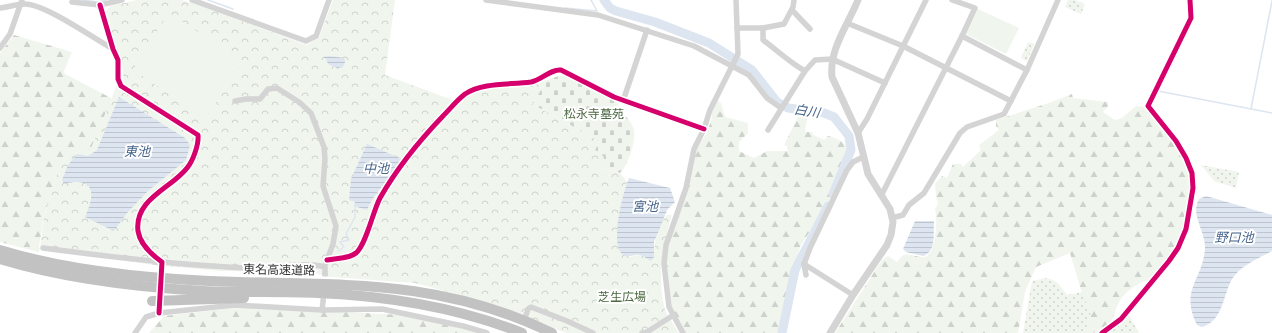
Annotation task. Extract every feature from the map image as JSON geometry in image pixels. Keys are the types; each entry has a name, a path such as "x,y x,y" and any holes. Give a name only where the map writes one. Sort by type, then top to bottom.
{"highway":[{"name":"東名高速道路","path":"0,250 76,266 167,278 375,286 430,292 495,309 552,333"},
{"name":"東名高速道路","path":"0,259 82,277 159,287 320,297 384,298 437,307 472,316 522,333"},
{"path":"157,307 278,297 320,297"}],"street":[{"path":"73,0 72,2 100,6 122,0"},
{"path":"192,0 306,41 316,36 329,0"},
{"path":"486,0 598,15 694,46 749,75 767,98 781,108"},
{"path":"683,333 672,316 669,307 664,271 666,245 686,188 694,149 704,129 710,110 738,54 736,0"},
{"path":"737,28 763,28 784,24 792,10 794,0"},
{"path":"830,333 889,240 892,228 890,208 868,174 862,157 858,133 834,84 831,68 832,59 858,0"},
{"path":"858,133 885,83 926,0"},
{"path":"882,194 975,8 952,0"},
{"path":"892,218 903,215 910,205 924,193 960,133 968,127 1004,114 1027,70 1058,0"},
{"path":"1102,333 1121,320 1169,261 1178,248 1186,229 1193,188 1192,174 1186,158 1176,141 1148,106 1192,18 1190,0"},
{"path":"0,8 21,2 53,14 113,49"},
{"path":"0,48 10,34 21,2"},
{"path":"100,6 113,49 118,60 118,79 121,86 198,135 198,141 188,166 150,200 142,211 138,221 138,233 142,242 154,257 162,262"},
{"path":"792,10 810,29"},
{"path":"847,23 903,46 1011,101"},
{"path":"763,28 763,40 782,54 786,60 805,71"},
{"path":"623,101 647,30"},
{"path":"962,36 1027,70"},
{"path":"768,130 805,71 815,60 832,59 885,83"},
{"path":"327,260 350,256 358,251 381,197 408,156 429,131 464,95 476,90 505,84 536,81 556,70 561,70 623,101 704,129"},
{"path":"43,248 162,262 248,268 305,265 325,270 333,244 336,226 323,186 326,159 324,147 311,113 299,102 277,88 268,89 260,99 235,101"},
{"path":"806,274 804,264 810,248 847,170 853,162 862,157"},
{"path":"162,262 162,271"},
{"path":"804,264 853,295"},
{"path":"320,297 322,310"},
{"path":"135,333 146,317 157,307 235,305 322,310 382,310 463,326 487,333"},
{"path":"526,315 528,309 531,307 593,333"},
{"path":"642,333 647,332 672,316"}],"green space":[{"name":"芝生広場","path":"137,0 181,0 193,3 307,45 319,37 333,0 395,0 385,75 458,102 477,91 506,85 547,80 532,104 599,141 595,150 604,157 601,168 620,173 627,182 619,214 618,247 630,257 638,255 654,257 655,240 658,229 667,215 672,215 662,260 661,283 665,309 679,333 567,333 456,294 415,283 332,277 307,272 220,271 154,265 40,248 44,217 61,162 75,150 85,151 91,148 117,85 123,81 122,63 108,29 104,12 111,6"},
{"path":"1068,0 1075,0 1085,4 1081,14 1065,7"},
{"path":"978,9 1019,28 1006,54 966,34"},
{"path":"169,13 243,61 209,113 205,116 200,115 135,71 135,65"},
{"path":"14,35 72,52 64,71 65,74 111,98 91,149 62,161 44,216 39,246 40,249 38,252 0,242 0,53"},
{"path":"1028,42 1034,44 1027,61 1021,58"},
{"name":"松永寺墓苑","path":"565,74 619,101 618,107 630,122 634,132 633,144 629,158 620,173 601,168 595,150 599,141 532,104 547,80"},
{"path":"1072,94 1073,98 1108,102 1108,106 1103,112 1115,120 1122,118 1136,106 1146,107 1180,152 1184,159 1189,178 1190,189 1188,212 1183,234 1179,242 1151,279 1142,282 1125,294 1119,302 1108,327 1100,332 1081,333 1088,324 1091,314 1081,290 1070,253 1036,267 1025,292 1018,333 835,333 882,260 888,256 897,262 903,255 925,257 929,254 934,243 936,228 935,210 938,203 935,184 942,176 947,178 953,164 961,164 963,167 981,150 979,145 999,130 996,126 996,120"},
{"path":"717,101 721,103 725,117 748,123 748,133 739,142 739,151 754,158 767,151 788,151 787,146 784,145 799,115 808,117 805,129 806,132 813,132 812,134 824,140 828,136 837,139 845,144 848,150 830,199 800,247 780,333 685,333 669,303 666,270 670,236 695,150 707,133 712,117 712,110"},
{"path":"1201,165 1239,172 1236,188 1214,181"},
{"path":"1045,278 1053,280 1067,295 1083,292 1090,309 1090,317 1087,327 1083,333 1023,333 1032,281"},
{"path":"241,307 405,315 481,333 149,333 164,316"},
{"path":"1129,315 1139,333 1104,333"}],"water":[{"path":"330,56 344,58 345,62 343,67 337,68 328,64 326,59 323,57"},
{"name":"東池","path":"119,97 185,138 190,145 186,160 148,191 127,213 114,231 85,217 91,201 90,189 87,185 74,182 64,184 62,180 68,165 77,154 88,156 97,150"},
{"name":"中池","path":"367,144 402,159 374,196 367,210 354,206 355,202 349,200 351,179"},
{"name":"宮池","path":"629,178 670,188 675,202 667,210 654,242 654,257 651,261 640,255 624,255 619,248 617,229 621,205"},
{"name":"野口池","path":"1206,196 1272,215 1272,251 1250,263 1235,274 1229,285 1222,307 1209,324 1202,327 1197,325 1192,313 1191,293 1201,268 1205,247 1196,211 1199,199"},
{"path":"915,221 934,221 932,246 927,254 923,256 906,252 903,249"}],"waterway":[{"path":"83,0 98,2 106,0"},
{"path":"208,0 233,9"},
{"path":"565,8 597,11 591,0"},
{"name":"白川","path":"604,0 610,8 616,11 655,22 709,43 752,70 777,102 788,108 824,113 834,117 849,136 851,150 833,194"},
{"path":"1251,109 1272,1"},
{"path":"1158,91 1272,113"},
{"name":"白川","path":"782,333 795,270 828,206"},
{"path":"338,251 344,247 340,242 349,240 346,234 355,217 355,207"}],"tunnel":[{"path":"323,302 325,273"},
{"path":"160,306 161,286"}],"cycle path":[{"path":"1102,333 1121,319 1169,261 1178,248 1186,229 1193,188 1192,173 1186,158 1176,141 1148,106 1191,18 1190,0"},
{"path":"100,5 113,49 118,60 118,79 121,86 198,135 197,148 187,168 148,202 142,210 138,220 138,231 141,240 151,253 162,262 159,313"},
{"path":"327,260 350,256 360,249 380,198 401,165 459,99 465,94 480,87 531,82 553,71 561,70 614,97 704,129"}]}
